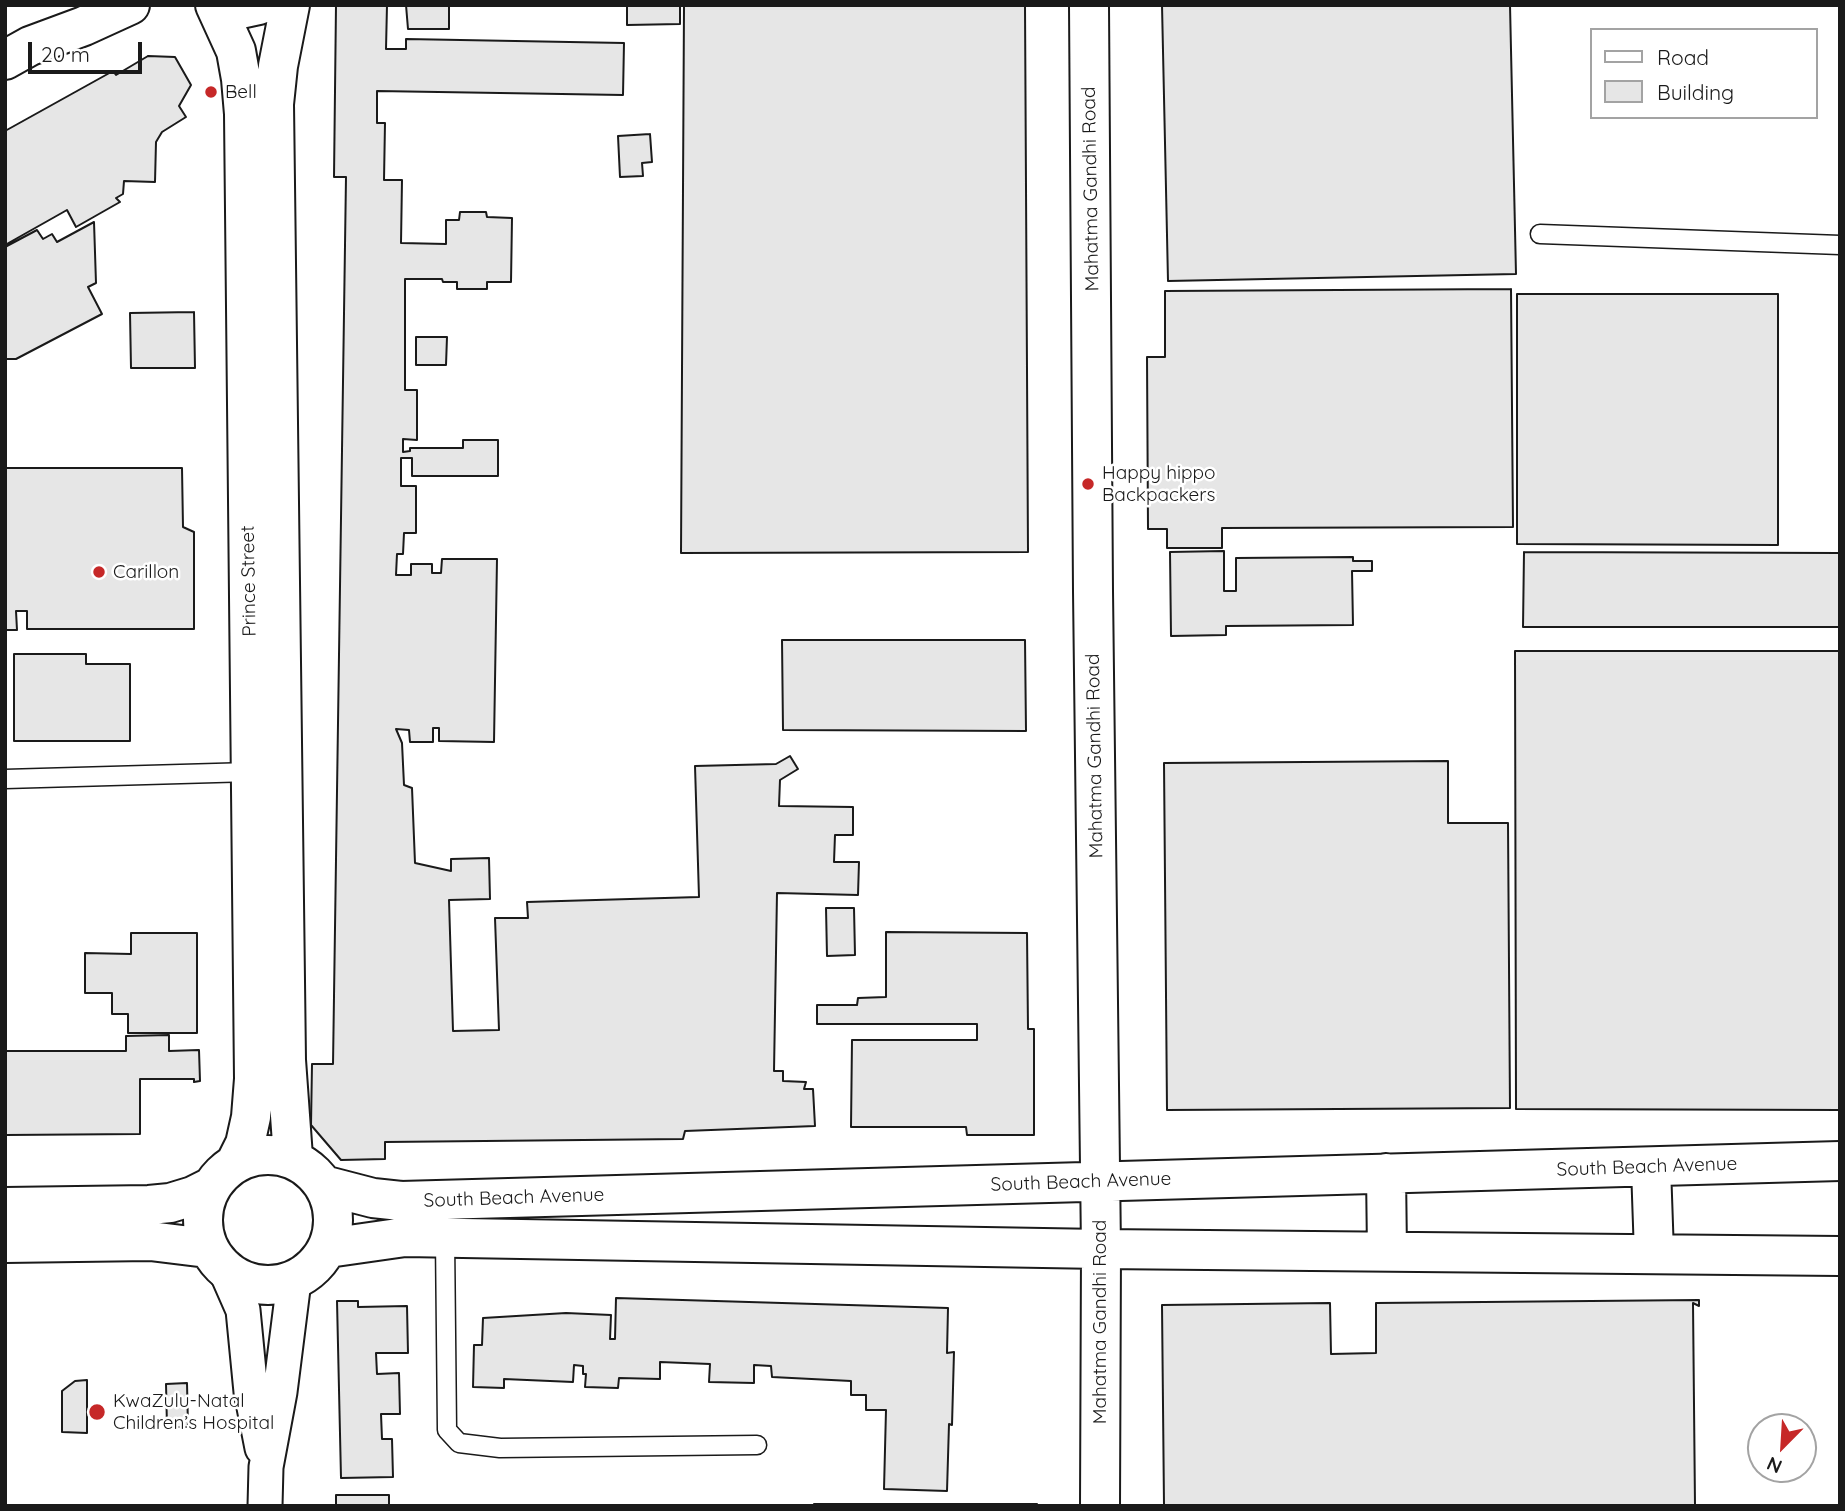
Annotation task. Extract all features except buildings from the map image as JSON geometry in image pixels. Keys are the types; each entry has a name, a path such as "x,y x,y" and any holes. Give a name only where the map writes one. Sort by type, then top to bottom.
{"street":[{"path":"18,53 82,5"},
{"path":"18,53 130,5"},
{"path":"216,5 236,10 258,5"},
{"name":"Prince Street","path":"216,5 236,51 244,114 254,1079 251,1117 245,1144 237,1160"},
{"name":"Prince Street","path":"289,5 274,104 286,1060 293,1157"},
{"name":"Mahatma Gandhi Road","path":"1090,5 1101,1249 1100,1506"},
{"path":"5,1207 149,1205 193,1196 209,1188 237,1160 255,1155 293,1157 323,1185 332,1200 335,1224 328,1248 314,1268 294,1281 270,1286 246,1281 216,1258 150,1241 5,1242"},
{"name":"South Beach Avenue","path":"323,1185 394,1201 1840,1161"},
{"path":"1651,1167 1654,1254"},
{"path":"1386,1173 1387,1251"},
{"path":"209,1188 203,1226 243,1310 251,1392 265,1467 265,1506"},
{"name":"South Beach Avenue","path":"328,1248 383,1239 445,1238 1101,1249 1840,1256"},
{"path":"265,1467 280,1392 294,1281"}],"lane":[{"path":"1540,234 1840,245"},
{"path":"5,779 251,772"},
{"path":"445,1238 447,1430 459,1443 500,1448 757,1446"}],"place":[{"name":"Bell","path":"211,92"},
{"name":"Happy hippo Backpackers","path":"1088,484"},
{"name":"Carillon","path":"99,572"},
{"name":"KwaZulu-Natal Children’s Hospital","path":"97,1412"}]}
